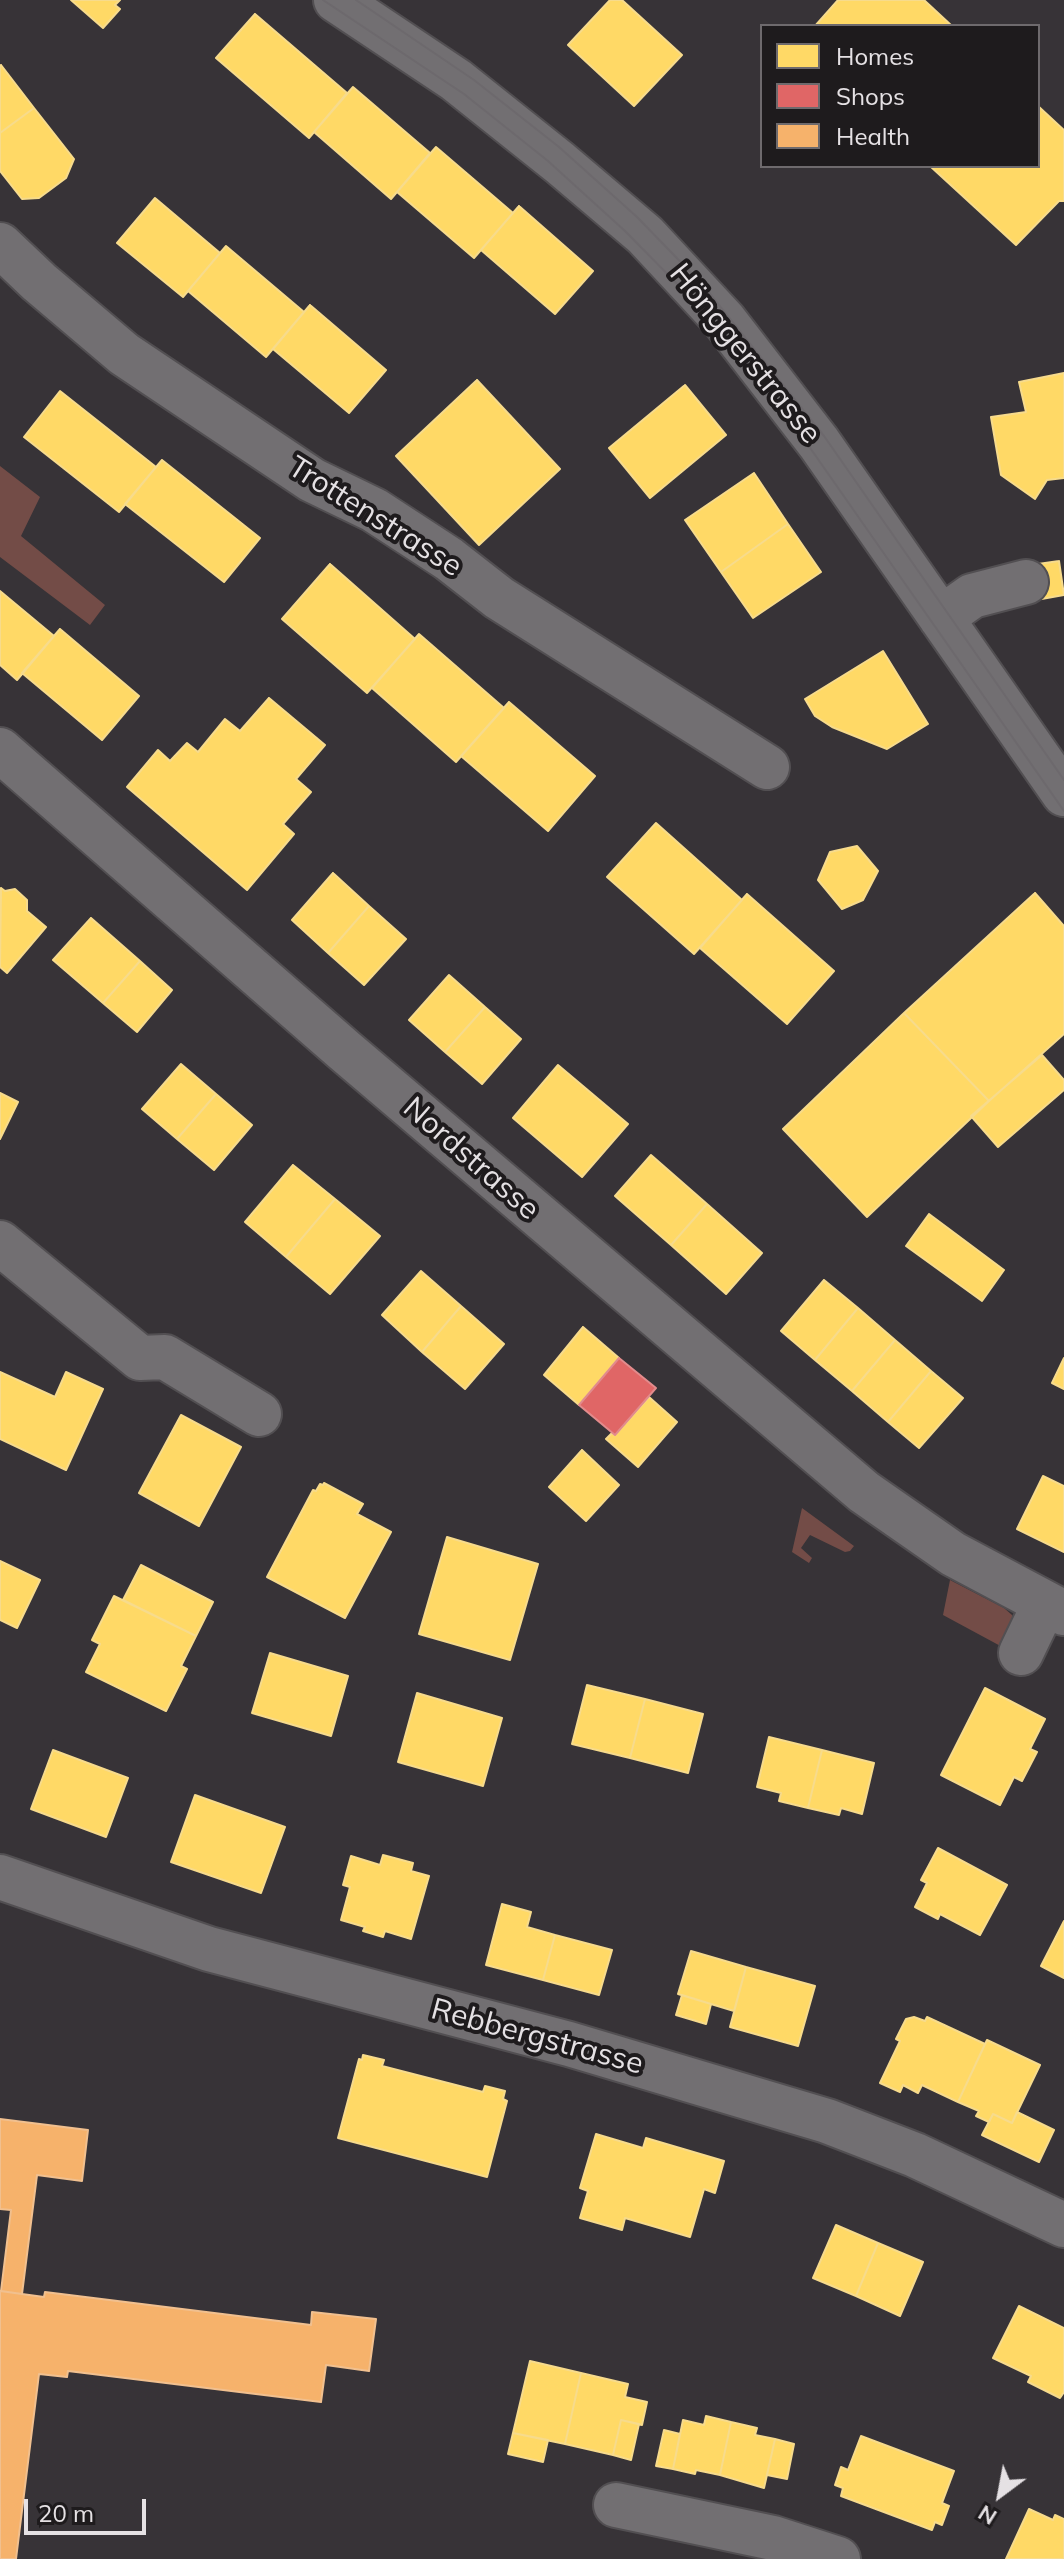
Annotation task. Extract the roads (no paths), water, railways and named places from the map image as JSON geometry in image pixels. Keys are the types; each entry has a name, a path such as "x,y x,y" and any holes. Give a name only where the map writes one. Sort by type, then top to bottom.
{"street":[{"name":"Hönggerstrasse","path":"336,0 456,80 560,163 645,235 724,320 819,443 1064,794"},
{"name":"Trottenstrasse","path":"0,245 124,354 312,480 374,510 449,559 499,598 767,767"},
{"path":"941,618 972,596 1026,582"},
{"name":"Nordstrasse","path":"0,750 345,1051 864,1492 953,1554 1055,1608"},
{"path":"0,1243 140,1358 165,1357 259,1414"},
{"path":"1021,1653 1055,1608"},
{"name":"Rebbergstrasse","path":"0,1877 209,1949 569,2044 827,2121 915,2155 1064,2225"},
{"path":"616,2505 773,2538 838,2559"}],"tram line":[{"path":"323,0 464,94 548,161 625,231 689,296 778,402 1064,811"},
{"path":"356,0 474,80 559,147 637,217 702,284 824,436 1064,780"}]}
